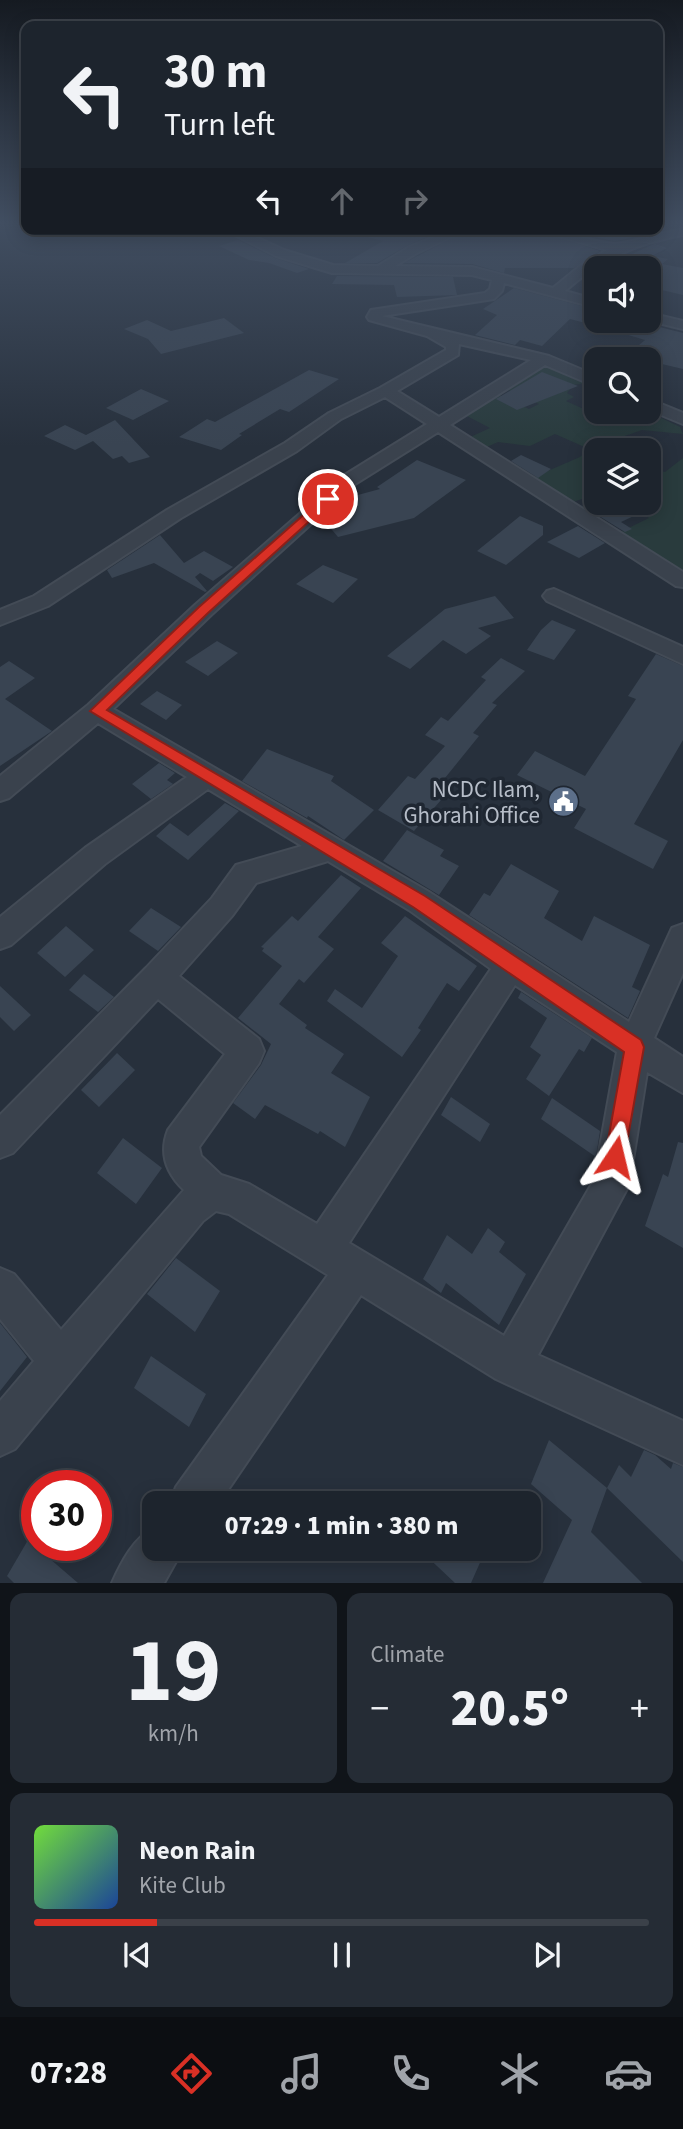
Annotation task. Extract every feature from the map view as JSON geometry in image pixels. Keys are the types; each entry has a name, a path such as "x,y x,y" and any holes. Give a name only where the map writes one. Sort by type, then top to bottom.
{"street":[{"path":"469,299 376,313 374,317 384,322 544,359 584,376"},
{"path":"661,320 683,325"},
{"path":"0,618 41,601 174,514 291,447 335,416 386,391 453,352 453,345 427,330"},
{"path":"0,791 97,711 203,610 349,480 544,359"},
{"path":"386,391 683,581"},
{"path":"661,409 683,419"},
{"path":"554,596 683,656"},
{"path":"97,711 419,901 634,1047 683,1076"},
{"path":"0,935 95,856 208,776"},
{"path":"0,1140 157,978 222,907 246,874 330,849"},
{"path":"511,1363 611,1185 634,1047 683,938"},
{"path":"199,1491 511,965"},
{"path":"157,978 247,1051 181,1143 184,1165 212,1192 236,1197 511,1363 683,1443"},
{"path":"0,1434 190,1208 212,1192"},
{"path":"0,1288 61,1362"},
{"path":"136,1583 152,1561"}],"shaded area":[{"path":"543,365 584,382 573,385 567,393 574,397 566,401 584,409 584,424 661,424 661,418 680,427 683,434 642,430 622,438 584,438 584,447 555,434 530,446 498,442 480,450 466,439 490,428 463,414 497,394 529,409 539,404 506,389"},
{"path":"584,453 584,498 567,504 529,479"},
{"path":"683,458 683,581 612,536 649,518 644,515 661,515 661,471 665,472"}],"building":[{"path":"498,299 555,299 584,307 584,323 570,319 542,346 520,340 515,345 475,335 497,315 483,309"},
{"path":"224,318 244,333 161,354 148,339 124,329 147,320 171,331"},
{"path":"661,327 683,333 683,369 661,364 661,347 637,347 645,340 625,334 661,333"},
{"path":"309,370 339,379 289,412 280,409 239,434 242,435 221,450 179,437 207,419 215,422"},
{"path":"542,372 578,386 517,410 496,399"},
{"path":"141,389 169,401 133,420 106,408"},
{"path":"115,420 150,457 129,463 122,456 113,459 93,441 75,450 44,436 65,425 86,435"},
{"path":"521,455 551,469 538,478 511,461"},
{"path":"417,460 466,480 414,518 338,537 322,518 343,499 380,489 377,487"},
{"path":"636,515 621,522 632,529 625,532 599,516"},
{"path":"520,516 543,526 543,535 506,565 477,551"},
{"path":"578,526 605,543 579,558 547,542"},
{"path":"160,535 184,563 204,551 233,567 213,581 200,573 195,577 207,591 205,592 154,563 112,578 107,570"},
{"path":"323,565 358,579 333,603 296,584"},
{"path":"495,596 514,618 478,628 491,636 466,654 443,640 410,669 387,656 445,609"},
{"path":"552,620 576,630 554,660 527,650"},
{"path":"217,641 238,653 208,676 185,662"},
{"path":"656,654 683,666 683,740 634,824 668,841 653,869 574,828 586,809 517,775 535,751 585,776 636,699 628,696"},
{"path":"501,658 525,671 492,703 497,705 473,733 479,736 445,778 455,784 414,831 378,810 408,776 415,779 445,746 425,735 441,717 448,721 486,680 481,677"},
{"path":"9,661 35,678 5,699 52,731 0,766 0,667"},
{"path":"157,691 182,705 166,720 140,704"},
{"path":"267,749 334,776 331,781 374,810 344,840 308,816 307,818 242,781"},
{"path":"159,763 175,773 167,780 173,784 151,799 132,784"},
{"path":"225,803 239,811 188,860 156,836 170,823 188,836"},
{"path":"407,830 444,850 440,856 459,866 439,895 383,861"},
{"path":"511,864 559,891 544,918 582,941 594,916 650,945 632,987 640,991 628,1018 469,915 484,893 490,896"},
{"path":"341,875 361,888 318,937 334,949 304,983 299,979 279,1004 307,1025 305,1028 344,1054 331,1073 370,1097 345,1147 320,1131 318,1134 265,1105 255,1119 233,1103 261,1065 271,1044 238,1018 282,966 262,951 264,948 261,947 292,916 298,921"},
{"path":"151,908 181,927 158,951 129,931"},
{"path":"405,916 477,966 459,991 447,983 418,1028 421,1030 402,1057 327,1001 335,989 362,1008 398,956 381,943"},
{"path":"66,926 94,950 65,977 37,953"},
{"path":"84,974 114,997 98,1012 69,990"},
{"path":"0,986 31,1015 14,1031 0,1017"},
{"path":"521,992 592,1038 584,1052 579,1049 549,1096 526,1079 541,1055 530,1047 547,1018 518,998"},
{"path":"117,1053 135,1070 99,1107 81,1090"},
{"path":"451,1097 490,1124 480,1142 441,1115"},
{"path":"552,1098 600,1131 596,1157 541,1119"},
{"path":"123,1138 162,1168 136,1204 97,1173"},
{"path":"678,1142 683,1143 683,1248 645,1226 663,1174 668,1177"},
{"path":"488,1228 505,1242 499,1252 526,1274 499,1325 446,1283 441,1293 423,1279 447,1235 472,1254"},
{"path":"176,1258 220,1291 195,1332 147,1294"},
{"path":"0,1323 27,1357 0,1391"},
{"path":"151,1356 206,1394 189,1427 134,1388"},
{"path":"549,1440 607,1488 591,1532 642,1583 543,1583 572,1520 531,1484"},
{"path":"644,1450 655,1455 671,1469 673,1463 683,1467 683,1562 607,1488 619,1465 631,1477"},
{"path":"21,1552 21,1561 52,1561 78,1583 14,1583 7,1576"},
{"path":"432,1561 481,1561 471,1583 455,1583"}],"place":[{"name":"NCDC Ilam, Ghorahi Office","path":"563,802"}],"route":[{"path":"328,499 203,610 97,711 419,901 634,1047 615,1157"}]}
